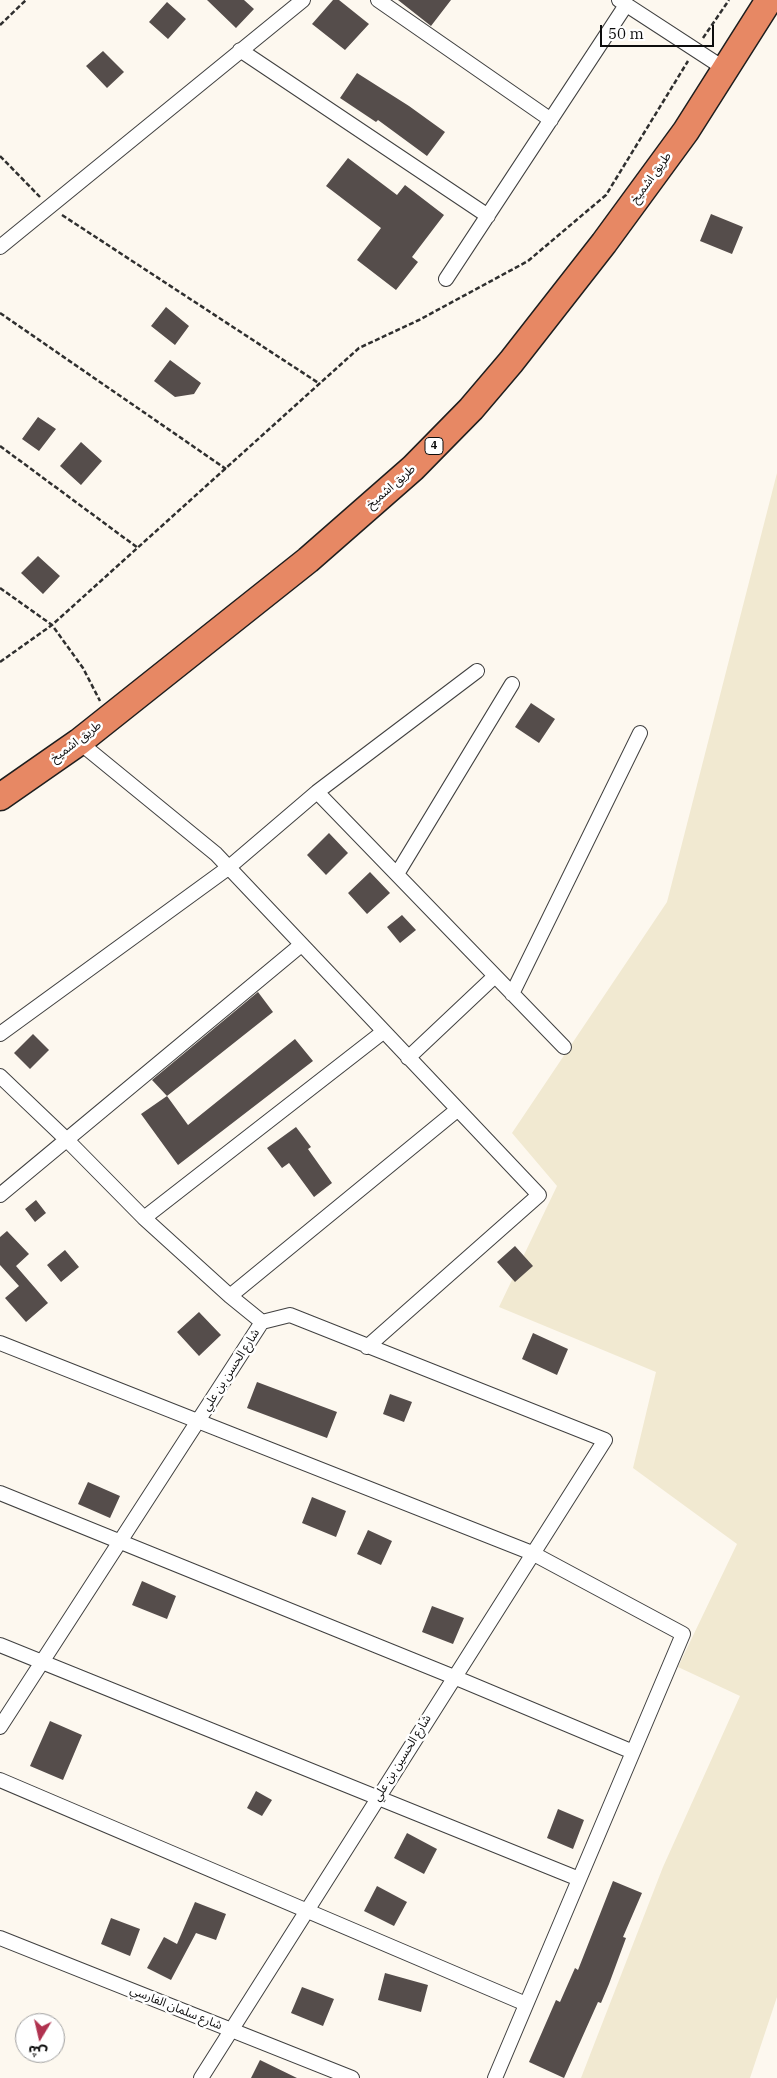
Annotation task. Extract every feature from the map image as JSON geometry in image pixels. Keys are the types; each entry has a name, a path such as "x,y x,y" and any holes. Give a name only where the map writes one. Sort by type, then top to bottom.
{"highway":[{"name":"طريق اشميخ","path":"0,797 79,742 308,560 413,468 470,409 511,362 604,243 686,131 769,0"}],"street":[{"path":"0,247 303,0"},
{"path":"378,0 552,120"},
{"path":"446,279 552,120 622,3 725,69"},
{"path":"240,50 488,216"},
{"path":"0,1034 228,868 317,792 477,671"},
{"path":"397,874 512,684"},
{"path":"512,994 640,733"},
{"path":"79,742 207,845 539,1195 367,1347"},
{"path":"317,792 564,1047"},
{"path":"0,1195 301,945"},
{"path":"408,1058 495,976"},
{"path":"144,1218 383,1032"},
{"path":"0,1076 144,1218 230,1296 262,1322"},
{"path":"230,1296 457,1110"},
{"name":"شارع الحسن بن علي","path":"0,1727 262,1322 290,1315 605,1440"},
{"path":"0,1344 532,1554 683,1634 495,2078"},
{"name":"شارع الحسين بن علي","path":"201,2078 605,1440"},
{"path":"0,1493 454,1677 633,1752"},
{"path":"0,1645 580,1879"},
{"path":"0,1780 526,2004"},
{"name":"شارع سلمان الفارسي","path":"0,1938 352,2078"}],"path":[{"path":"0,25 26,0"},
{"path":"0,662 52,625 359,348 419,320 528,260 606,195 695,49 728,0"},
{"path":"0,156 50,207 320,384"},
{"path":"0,312 226,469"},
{"path":"0,446 138,548"},
{"path":"0,588 52,625 83,668 109,718"}],"shaded area":[{"path":"777,473 777,1997 750,2078 581,2078 663,1867 740,1696 678,1667 737,1544 633,1468 656,1372 499,1307 557,1186 512,1133 667,902"}],"building":[{"path":"207,0 244,0 254,9 236,28"},
{"path":"333,0 339,0 369,24 345,50 312,24"},
{"path":"398,0 451,0 431,26"},
{"path":"167,2 186,19 168,39 149,22"},
{"path":"103,51 124,72 107,88 86,66"},
{"path":"357,73 409,106 445,132 427,156 378,120 376,122 340,98"},
{"path":"348,158 397,195 405,185 444,215 412,257 418,262 396,290 357,260 381,228 326,186"},
{"path":"711,214 743,227 732,254 700,241"},
{"path":"166,307 189,326 175,345 151,326"},
{"path":"170,360 201,383 194,394 175,397 154,381"},
{"path":"38,417 56,429 39,451 22,439"},
{"path":"81,442 102,461 81,485 60,466"},
{"path":"38,556 60,576 43,594 21,573"},
{"path":"531,703 555,719 539,743 515,727"},
{"path":"329,833 348,853 326,875 307,855"},
{"path":"370,872 390,893 367,914 348,893"},
{"path":"402,915 416,930 400,943 387,927"},
{"path":"258,992 273,1012 167,1096 152,1080"},
{"path":"33,1034 49,1050 30,1069 14,1053"},
{"path":"295,1039 313,1061 178,1165 141,1114 167,1096 188,1125"},
{"path":"296,1127 311,1147 308,1149 332,1183 314,1197 289,1163 282,1168 267,1148"},
{"path":"36,1200 46,1213 35,1222 25,1209"},
{"path":"7,1231 29,1254 16,1266 48,1303 26,1322 5,1298 19,1286 0,1265 0,1237"},
{"path":"515,1246 533,1266 515,1282 497,1262"},
{"path":"65,1250 79,1267 61,1282 47,1265"},
{"path":"199,1312 221,1335 199,1356 177,1332"},
{"path":"533,1333 568,1349 557,1375 522,1359"},
{"path":"257,1382 337,1412 327,1438 247,1408"},
{"path":"390,1394 412,1402 404,1422 383,1414"},
{"path":"88,1482 120,1496 110,1518 78,1504"},
{"path":"312,1497 346,1511 336,1537 302,1523"},
{"path":"368,1530 392,1541 381,1565 357,1554"},
{"path":"142,1581 176,1596 167,1619 132,1605"},
{"path":"432,1606 464,1618 453,1644 422,1632"},
{"path":"50,1721 82,1735 63,1780 30,1766"},
{"path":"256,1791 272,1800 262,1816 247,1808"},
{"path":"558,1809 584,1820 573,1849 547,1838"},
{"path":"407,1833 437,1849 424,1874 394,1858"},
{"path":"613,1881 642,1893 623,1937 626,1938 601,2003 598,2002 564,2078 529,2062 556,2000 560,2002 575,1968 578,1970"},
{"path":"377,1886 407,1902 394,1926 364,1911"},
{"path":"195,1902 226,1914 216,1940 196,1933 171,1980 147,1968 164,1937 177,1944"},
{"path":"111,1918 140,1929 130,1956 101,1944"},
{"path":"385,1973 428,1985 421,2012 378,2000"},
{"path":"302,1987 334,1999 323,2026 291,2013"},
{"path":"260,2060 297,2078 251,2078"}]}
